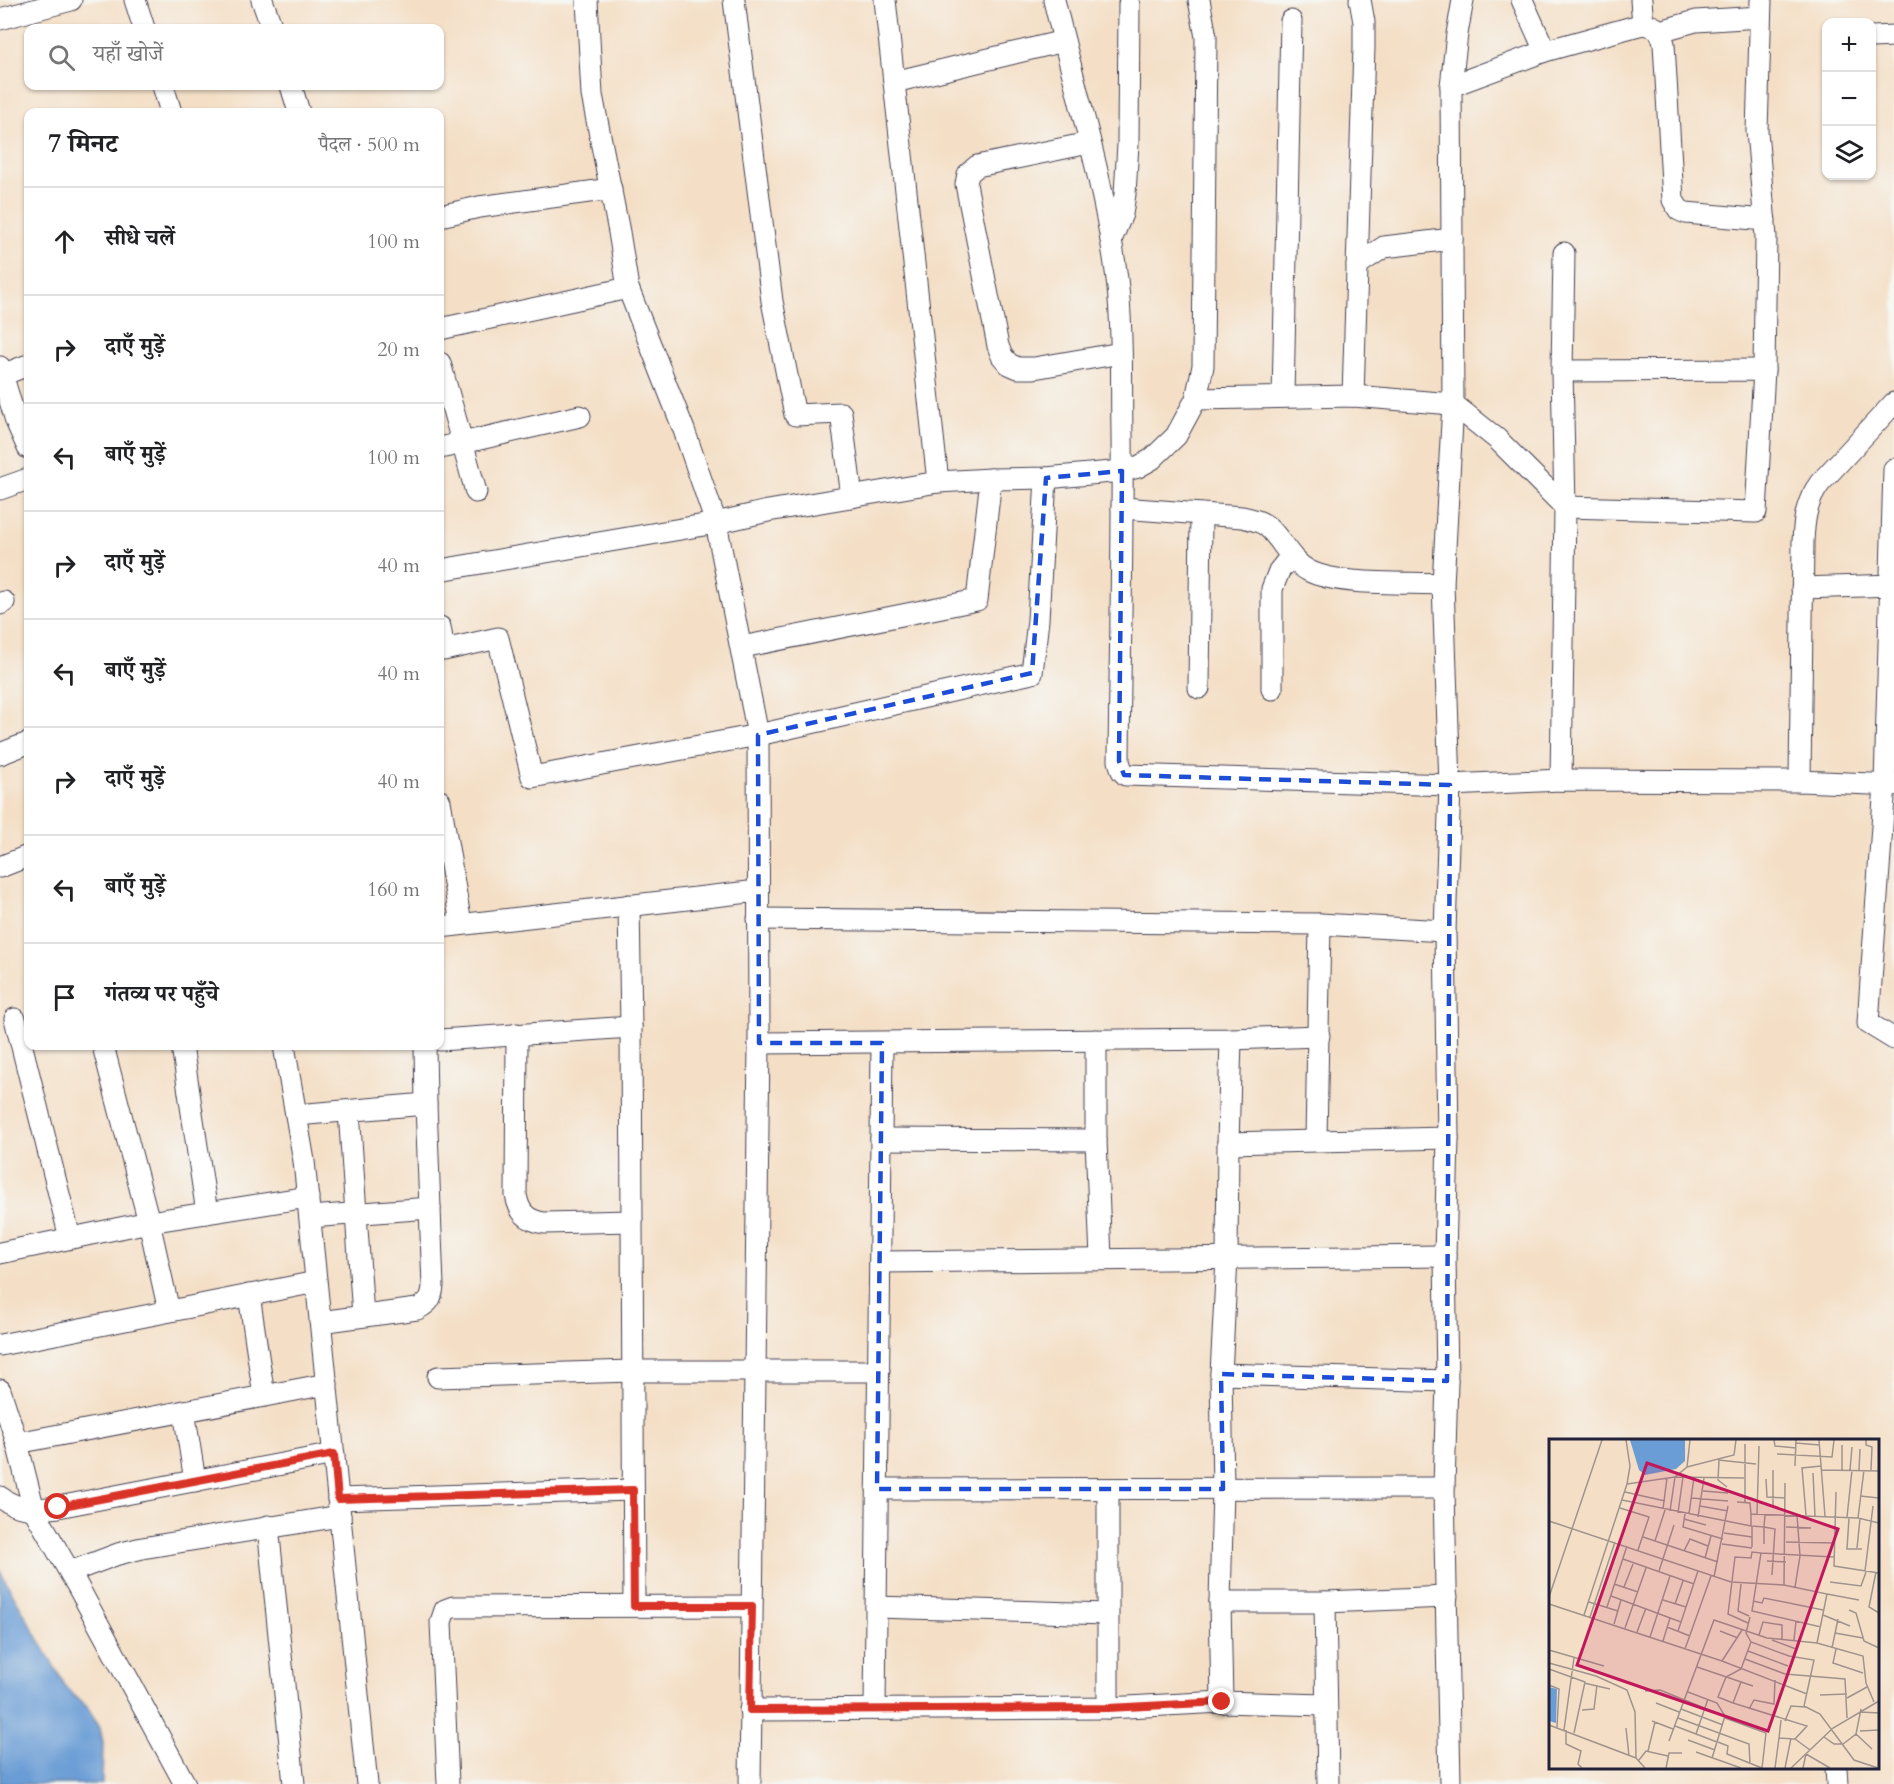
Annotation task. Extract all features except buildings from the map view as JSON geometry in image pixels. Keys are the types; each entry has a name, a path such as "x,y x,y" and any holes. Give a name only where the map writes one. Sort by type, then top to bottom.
{"street":[{"path":"0,19 71,0"},
{"path":"135,0 143,24"},
{"path":"262,0 271,24"},
{"path":"587,0 592,95 628,288 684,430 716,523 758,735 759,1043 750,1784"},
{"path":"734,0 772,301 795,415 841,413 852,497"},
{"path":"885,0 938,482"},
{"path":"1054,0 1111,240 1118,291 1122,471 1119,761 1126,775 1450,785 1561,780 1800,781 1889,784"},
{"path":"444,569 938,482 1046,478 1122,471 1138,467 1152,459 1176,436 1196,399 1203,366 1206,37 1199,0"},
{"path":"1353,396 1364,30 1360,0"},
{"path":"1450,1784 1443,1488 1448,1381 1445,1256 1448,1138 1446,931 1450,785 1443,584 1453,405 1451,86 1456,34 1463,0"},
{"path":"1522,0 1545,51"},
{"path":"1641,0 1651,28 1664,44 1673,200 1676,206 1686,213 1765,220"},
{"path":"1111,240 1122,214 1125,194 1128,144 1129,4"},
{"path":"1196,399 1353,396 1453,405 1497,439 1565,507 1756,512 1764,370 1765,220 1757,131 1760,8 1545,51 1451,86"},
{"path":"1284,397 1291,21"},
{"path":"1876,37 1894,36"},
{"path":"894,82 1064,41"},
{"path":"163,90 170,108"},
{"path":"292,90 298,108"},
{"path":"1089,143 978,166 968,174 966,184 998,346 1002,356 1009,364 1018,368 1034,368 1121,353"},
{"path":"444,215 479,207 611,189"},
{"path":"1357,265 1384,248 1452,239"},
{"path":"1561,780 1565,507 1562,371 1564,253"},
{"path":"444,328 628,288"},
{"path":"24,366 1,371 16,421 24,439"},
{"path":"1562,371 1764,370"},
{"path":"444,378 476,492"},
{"path":"1800,781 1804,524 1811,495 1894,403"},
{"path":"444,447 580,416"},
{"path":"1894,469 1889,784 1868,1023 1894,1039"},
{"path":"444,651 498,638 532,777 758,735 1032,674 1038,620 1046,478"},
{"path":"742,647 977,600 991,479"},
{"path":"0,489 24,480"},
{"path":"1122,508 1242,517 1258,521 1267,526 1291,556 1307,570 1336,580 1443,584"},
{"path":"1199,688 1201,514"},
{"path":"1272,689 1272,590 1279,571 1291,556"},
{"path":"1802,588 1892,585"},
{"path":"0,754 24,745"},
{"path":"444,823 462,924"},
{"path":"0,867 24,858"},
{"path":"444,926 758,891"},
{"path":"629,905 634,1606"},
{"path":"758,919 1320,924 1446,931"},
{"path":"1316,1140 1320,924"},
{"path":"15,1019 70,1238"},
{"path":"444,1040 631,1027"},
{"path":"518,1034 516,1195 518,1207 523,1215 533,1221 544,1223 632,1221"},
{"path":"759,1043 1231,1039 1319,1036"},
{"path":"1222,1702 1221,1374 1227,1258 1231,1039"},
{"path":"1096,1040 1096,1140 1101,1258"},
{"path":"875,1708 882,1043"},
{"path":"104,1050 149,1222 169,1311"},
{"path":"183,1050 207,1213"},
{"path":"285,1050 309,1207 367,1784"},
{"path":"320,1322 417,1309 432,1297 425,1050"},
{"path":"296,1115 426,1104"},
{"path":"349,1111 363,1316"},
{"path":"1228,1143 1448,1138"},
{"path":"881,1139 1096,1140"},
{"path":"0,1253 149,1222 207,1213 309,1207 355,1214 430,1208"},
{"path":"880,1262 1445,1256"},
{"path":"0,1346 316,1282"},
{"path":"249,1295 264,1396"},
{"path":"438,1377 632,1371 879,1371"},
{"path":"1221,1374 1448,1381"},
{"path":"17,1443 327,1384"},
{"path":"0,1390 17,1443 34,1510 185,1784"},
{"path":"184,1411 195,1481"},
{"path":"0,1497 19,1507 34,1510 334,1454"},
{"path":"878,1489 1443,1488"},
{"path":"70,1572 118,1554 142,1548 268,1526 339,1507 633,1490"},
{"path":"1108,1490 1108,1708"},
{"path":"268,1526 294,1784"},
{"path":"1220,1602 1325,1602 1446,1597"},
{"path":"1325,1602 1328,1784"},
{"path":"448,1784 441,1622 445,1610 453,1607 752,1606"},
{"path":"876,1607 1107,1614"},
{"path":"750,1710 1108,1708 1222,1702 1325,1705"},
{"path":"1836,1769 1837,1784"}],"highlighted area":[{"path":"1122,471 1119,761 1124,775 1450,785 1447,1381 1221,1374 1223,1489 877,1489 882,1043 759,1043 758,735 1032,673 1046,478"}],"water":[{"path":"0,1571 67,1689 88,1708 100,1728 103,1743 102,1784 0,1784"}],"route":[{"path":"58,1507 334,1454 338,1499 633,1490 634,1606 752,1606 750,1710 1108,1708 1222,1702"}]}
